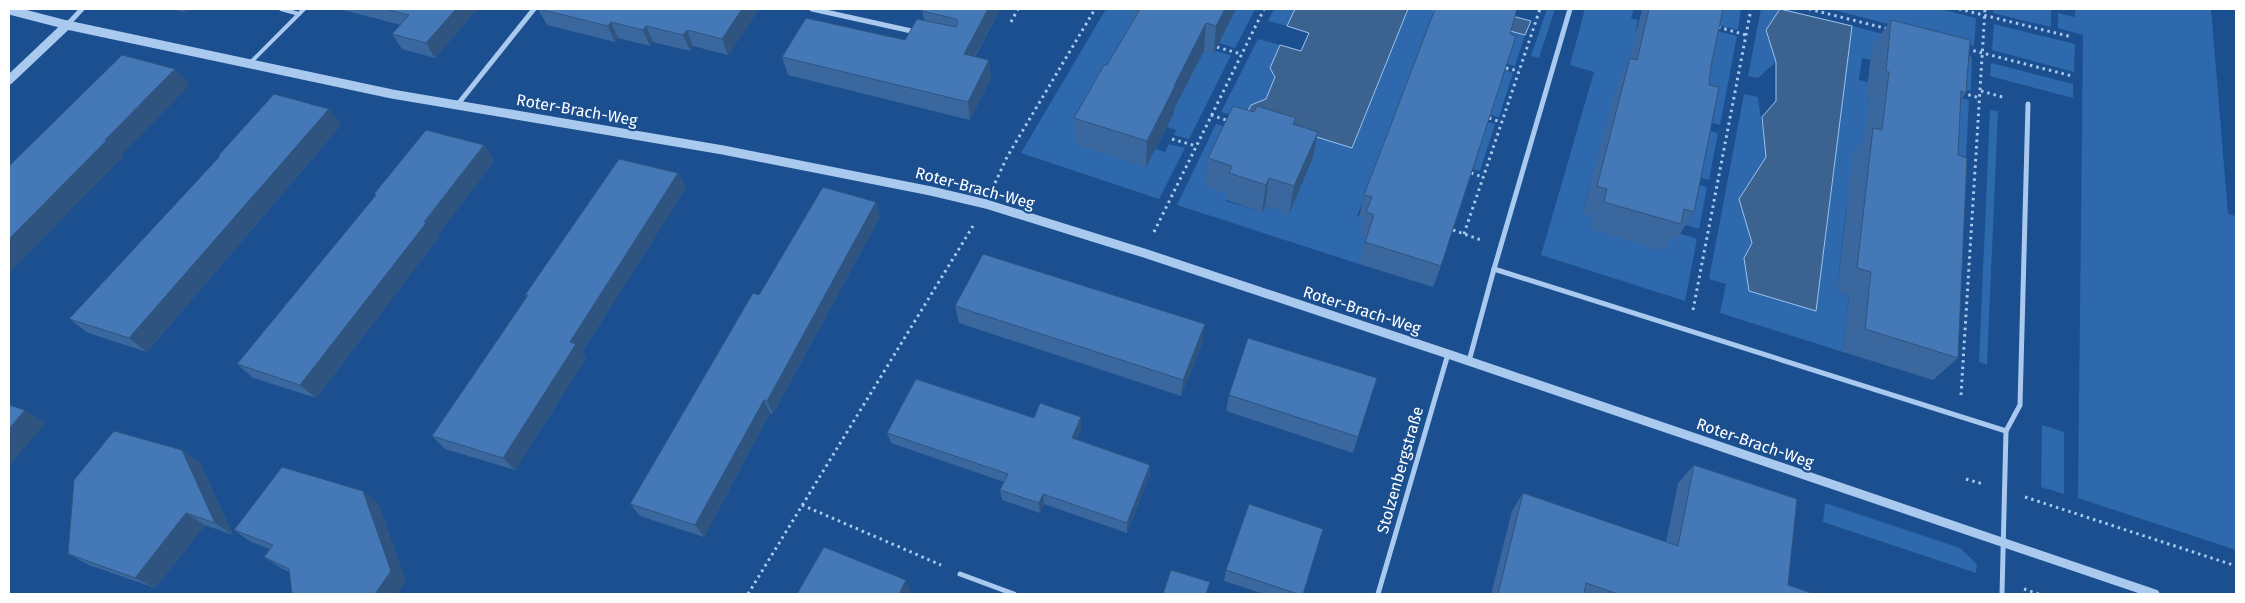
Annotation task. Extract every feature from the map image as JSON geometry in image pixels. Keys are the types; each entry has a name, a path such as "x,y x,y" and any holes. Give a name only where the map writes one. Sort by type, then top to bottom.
{"street":[{"path":"9,80 68,25 82,9"},
{"path":"458,104 534,9"},
{"path":"812,9 918,33"},
{"path":"1469,361 1500,246 1570,9"},
{"name":"Roter-Brach-Weg","path":"9,10 68,25 392,94 723,150 931,191 986,204 1144,252 2155,594"},
{"path":"2002,594 2006,431 2020,405 2028,104"},
{"path":"1494,269 1690,329 2006,431"},
{"name":"Stolzenbergstraße","path":"1378,594 1448,354"},
{"path":"960,574 1014,594"}],"lane":[{"path":"281,9 299,14"},
{"path":"249,64 304,9"}],"path":[{"path":"1011,22 1018,9"},
{"path":"748,594 986,204 1007,157 1096,9"},
{"path":"1144,252 1264,9"},
{"path":"1464,234 1540,9"},
{"path":"1690,329 1751,9"},
{"path":"1808,9 1891,30"},
{"path":"1959,9 2072,38"},
{"path":"1959,416 1985,9"},
{"path":"1718,27 1746,35"},
{"path":"1217,47 1241,54"},
{"path":"1965,49 2072,76"},
{"path":"1506,68 1518,71"},
{"path":"1955,90 1980,98"},
{"path":"1211,115 1230,121"},
{"path":"1489,118 1502,122"},
{"path":"1172,139 1196,146"},
{"path":"1471,173 1483,177"},
{"path":"1453,230 1500,246"},
{"path":"1956,313 1966,316"},
{"path":"1966,479 2236,566"},
{"path":"802,505 960,574"}],"shaded area":[{"path":"1106,9 1155,9 1196,66 1204,51 1214,53 1215,51 1231,55 1189,139 1174,135 1176,130 1167,127 1155,149 1165,152 1169,144 1185,148 1159,199 1021,153"},
{"path":"1230,9 1255,9 1235,48 1219,43 1224,33 1219,32"},
{"path":"1274,9 1295,9 1287,26 1268,21"},
{"path":"1295,9 1408,9 1352,148 1246,115 1251,105 1266,99 1275,77 1270,68 1280,45 1301,51 1309,33 1287,26"},
{"path":"1408,9 1430,9 1525,35 1515,66 1507,64 1508,60 1367,191 1357,216 1366,219 1368,237 1359,264 1177,205 1216,124 1253,135 1226,201 1262,212 1265,206 1290,213 1296,135 1221,112 1258,39 1280,45 1270,68 1275,77 1266,100 1251,105 1352,148"},
{"path":"1430,9 1485,9 1531,21 1525,35"},
{"path":"1547,9 1555,9 1539,58 1531,56"},
{"path":"1585,9 1634,9 1631,18 1638,20 1636,31 1704,50 1717,31 1737,36 1720,125 1702,120 1598,192 1589,189 1583,213 1667,236 1678,233 1697,239 1685,301 1541,255 1594,72 1570,65"},
{"path":"1713,9 1741,9 1738,30 1718,25"},
{"path":"1761,9 1780,9 1766,30 1776,62 1758,78 1748,76"},
{"path":"1780,9 1852,26 1816,311 1749,291 1744,258 1752,243 1739,199 1766,157 1762,117 1776,101 1776,62 1766,30"},
{"path":"1830,9 1939,9 1976,18 1974,46"},
{"path":"1994,9 2051,9 2051,27 1993,13"},
{"path":"2075,9 2211,9 2228,214 2236,216 2236,550 2078,498 2083,35 2058,28 2058,13 2075,17"},
{"path":"1994,24 2075,44 2074,72 1992,50"},
{"path":"1852,26 1972,57 1971,91 1955,87 1873,47 1871,60 1862,58 1859,80 1868,82 1867,98 1954,96 1969,100 1964,194 1846,209 1837,292 1849,296 1843,352 1720,313 1726,284 1709,279 1744,94 1758,97 1766,157 1739,199 1752,243 1744,258 1816,311"},
{"path":"1991,63 2073,84 2073,98 1990,76"},
{"path":"1505,70 1513,73 1499,117 1490,115 1494,78 1502,80"},
{"path":"1990,110 1998,111 1987,365 1979,362"},
{"path":"1487,122 1495,124 1480,171 1472,169"},
{"path":"1700,128 1718,133 1709,180 1690,174"},
{"path":"1689,182 1707,187 1699,229 1680,223"},
{"path":"2042,425 2064,432 2064,494 2041,487"},
{"path":"1825,503 1960,548 1977,564 1976,573 1823,522"}],"building":[{"path":"385,9 456,9 426,43 392,34 409,15"},
{"path":"539,9 742,9 722,39 687,30 683,35 646,26 643,30 611,22 608,26"},
{"path":"923,9 988,9 964,54 989,60 968,102 782,57 806,18 905,40 917,19 956,27 958,22 956,19 922,11"},
{"path":"1133,9 1225,9 1216,26 1206,23 1147,141 1074,118 1104,65 1107,65 1139,11"},
{"path":"1435,9 1517,9 1510,34 1516,36 1441,266 1365,242 1374,215 1366,212 1372,197 1364,195"},
{"path":"1649,9 1723,9 1709,85 1719,87 1694,212 1684,209 1681,224 1604,202 1607,189 1597,186 1630,58 1637,60"},
{"path":"1891,20 1970,40 1966,93 1961,91 1958,155 1967,158 1958,358 1865,329 1871,272 1857,268 1873,128 1882,130 1889,72 1886,71"},
{"path":"122,55 175,69 9,239 9,166"},
{"path":"274,94 329,109 129,338 69,319 220,156 218,156"},
{"path":"1233,106 1254,112 1257,106 1296,118 1293,124 1318,132 1294,186 1269,178 1266,185 1229,173 1232,166 1208,158"},
{"path":"426,130 484,145 424,222 427,222 300,385 237,364 376,195 374,194"},
{"path":"619,159 678,173 570,342 576,344 503,458 432,436 528,295 525,295"},
{"path":"823,187 876,202 767,401 764,400 695,525 630,504 753,293 759,295"},
{"path":"983,254 1205,324 1183,380 955,306"},
{"path":"1248,338 1377,378 1358,437 1229,395"},
{"path":"916,379 1034,418 1040,403 1081,417 1072,438 1150,465 1127,523 1043,494 1039,503 1000,490 1008,474 887,433"},
{"path":"9,405 25,410 9,429"},
{"path":"114,431 182,450 215,523 186,513 135,578 68,554 74,480"},
{"path":"1694,465 1797,499 1788,585 1814,594 1618,594 1586,583 1584,594 1498,594 1523,493 1678,546"},
{"path":"282,467 363,491 391,571 375,594 292,594 289,569 264,557 273,545 234,530"},
{"path":"1249,504 1323,529 1303,594 1226,570"},
{"path":"824,547 906,580 899,594 797,594"},
{"path":"1171,570 1210,582 1206,594 1163,594"}]}
